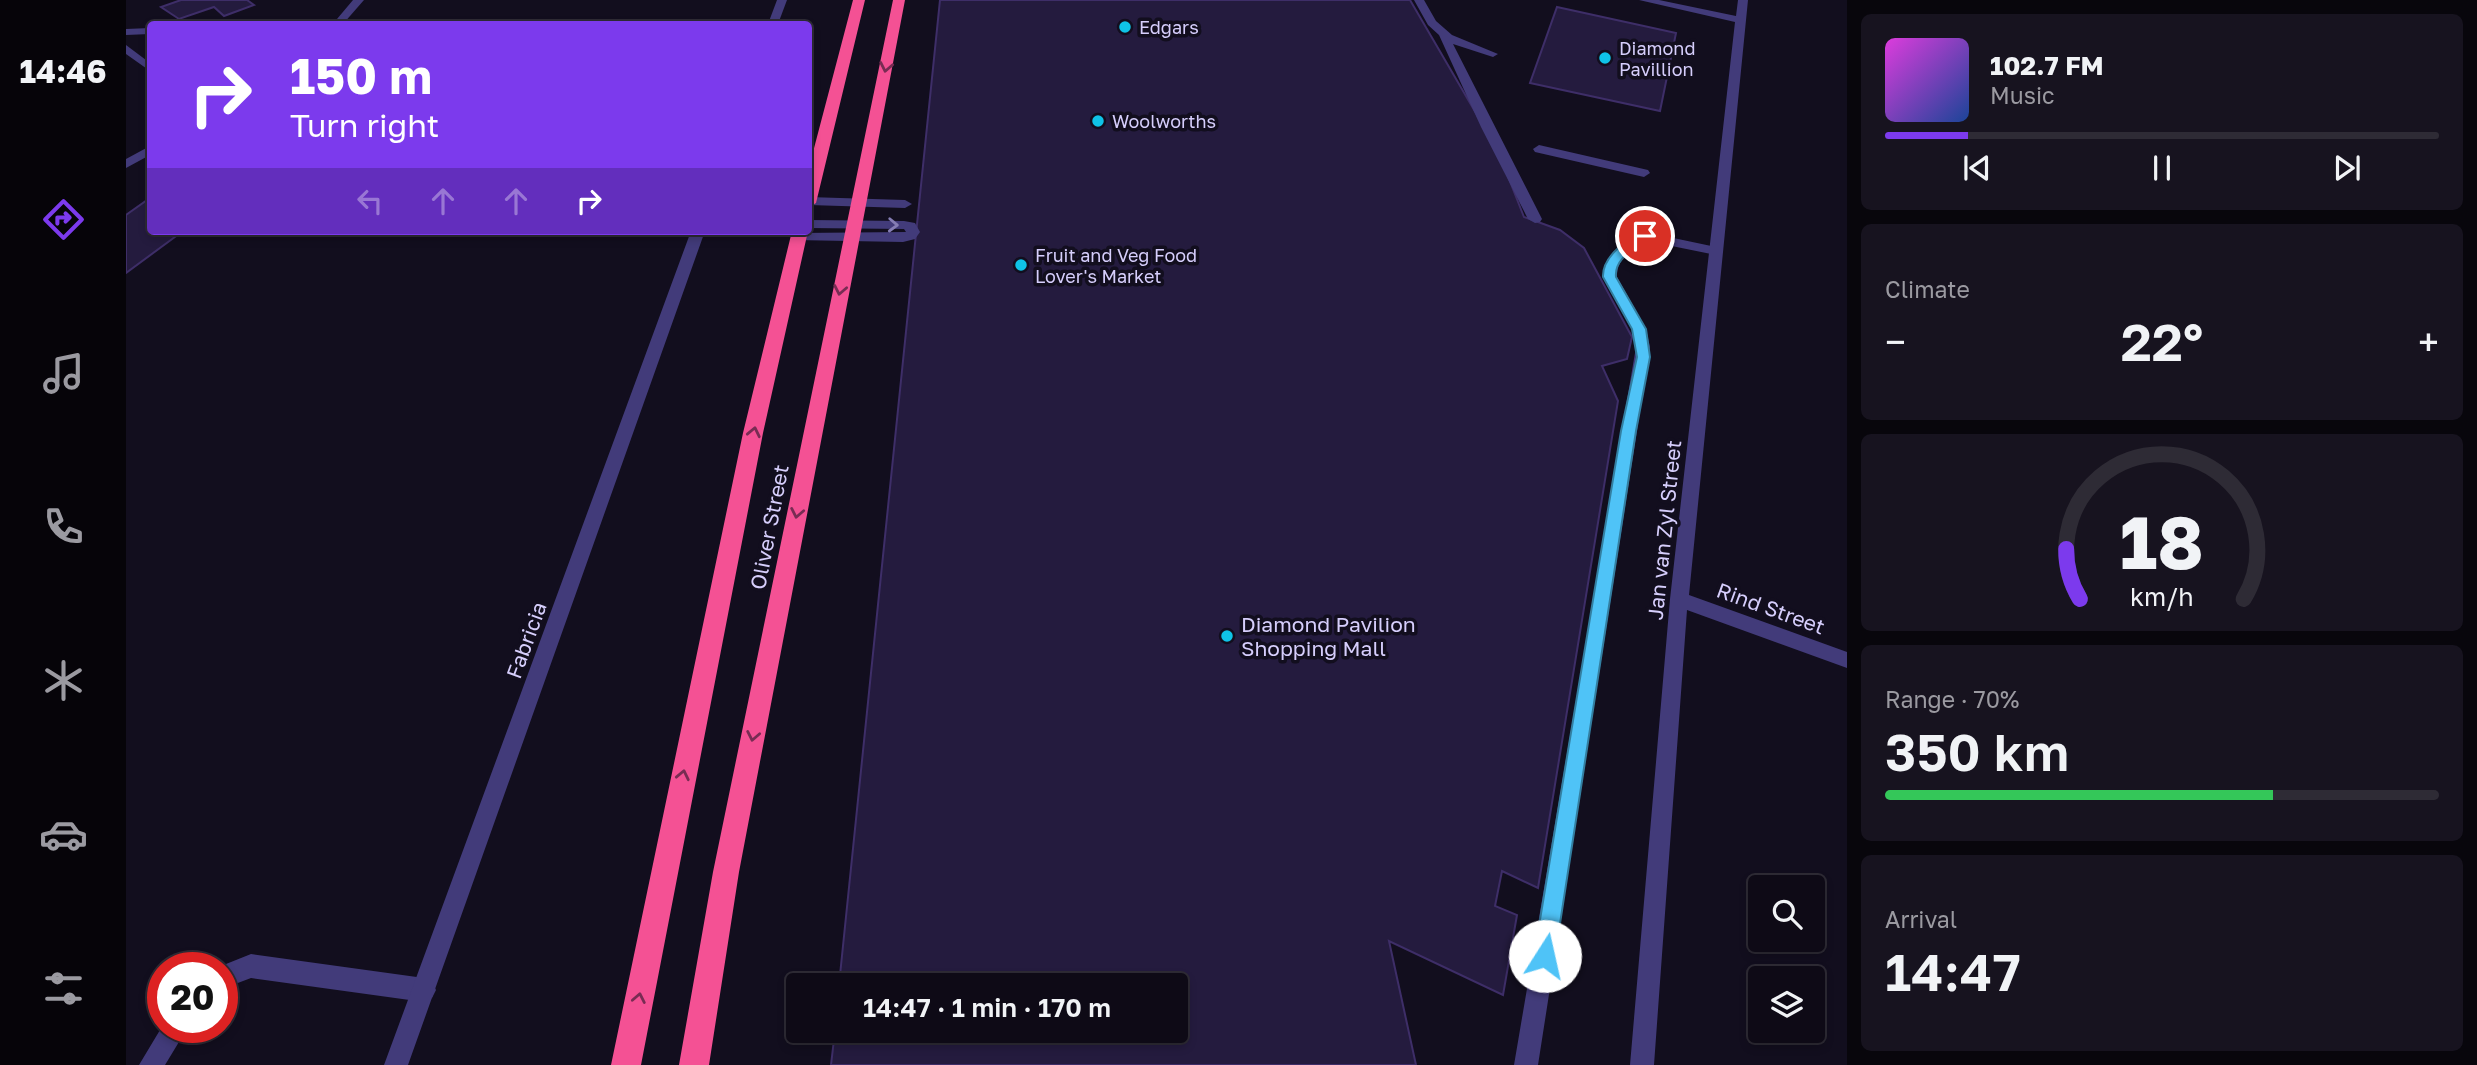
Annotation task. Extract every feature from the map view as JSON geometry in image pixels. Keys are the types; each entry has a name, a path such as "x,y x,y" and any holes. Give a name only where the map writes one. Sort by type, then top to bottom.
{"highway":[{"path":"812,190 859,0"},
{"name":"Oliver Street","path":"694,1065 726,872 899,0"},
{"name":"Oliver Street","path":"626,1065 753,433 802,235"}],"street":[{"path":"341,21 359,0"},
{"path":"774,21 782,0"},
{"path":"1419,0 1433,26 1444,36 1459,44 1493,54"},
{"path":"1644,0 1739,20"},
{"name":"Jan van Zyl Street","path":"1642,1065 1679,598 1743,0"},
{"path":"126,32 147,31"},
{"path":"1444,36 1535,219"},
{"path":"126,48 147,66"},
{"path":"1539,149 1644,173"},
{"path":"126,164 147,152"},
{"path":"812,202 905,204"},
{"path":"812,231 852,231"},
{"name":"Fabricia","path":"396,1065 697,235"},
{"path":"1526,1065 1629,431 1644,357 1639,329 1609,277 1609,268 1613,260 1645,236 1716,251"},
{"name":"Rind Street","path":"1679,598 1847,660"},
{"path":"238,971 251,966 424,990"},
{"path":"151,1065 165,1043"}],"building":[{"path":"181,0 247,0 254,5 224,16 214,7 179,19 161,7"},
{"name":"Diamond Pavilion Shopping Mall","path":"940,0 1410,0 1498,151 1524,217 1560,230 1584,248 1632,337 1627,359 1602,366 1618,401 1538,888 1502,871 1495,906 1517,915 1503,995 1389,941 1416,1065 831,1065 834,1043 1188,1043 1188,973 840,973"},
{"name":"Diamond Pavillion","path":"1557,7 1676,33 1660,111 1530,83"},
{"path":"147,200 147,235 178,235 126,273 126,215"}],"place":[{"name":"Edgars","path":"1125,27"},
{"name":"Diamond Pavillion","path":"1605,58"},
{"name":"Woolworths","path":"1098,121"},
{"name":"Fruit and Veg Food Lover's Market","path":"1021,265"},
{"name":"Diamond Pavilion Shopping Mall","path":"1227,636"}],"route":[{"path":"1545,956 1629,431 1644,357 1639,329 1609,277 1609,268 1613,260 1645,236"}]}
